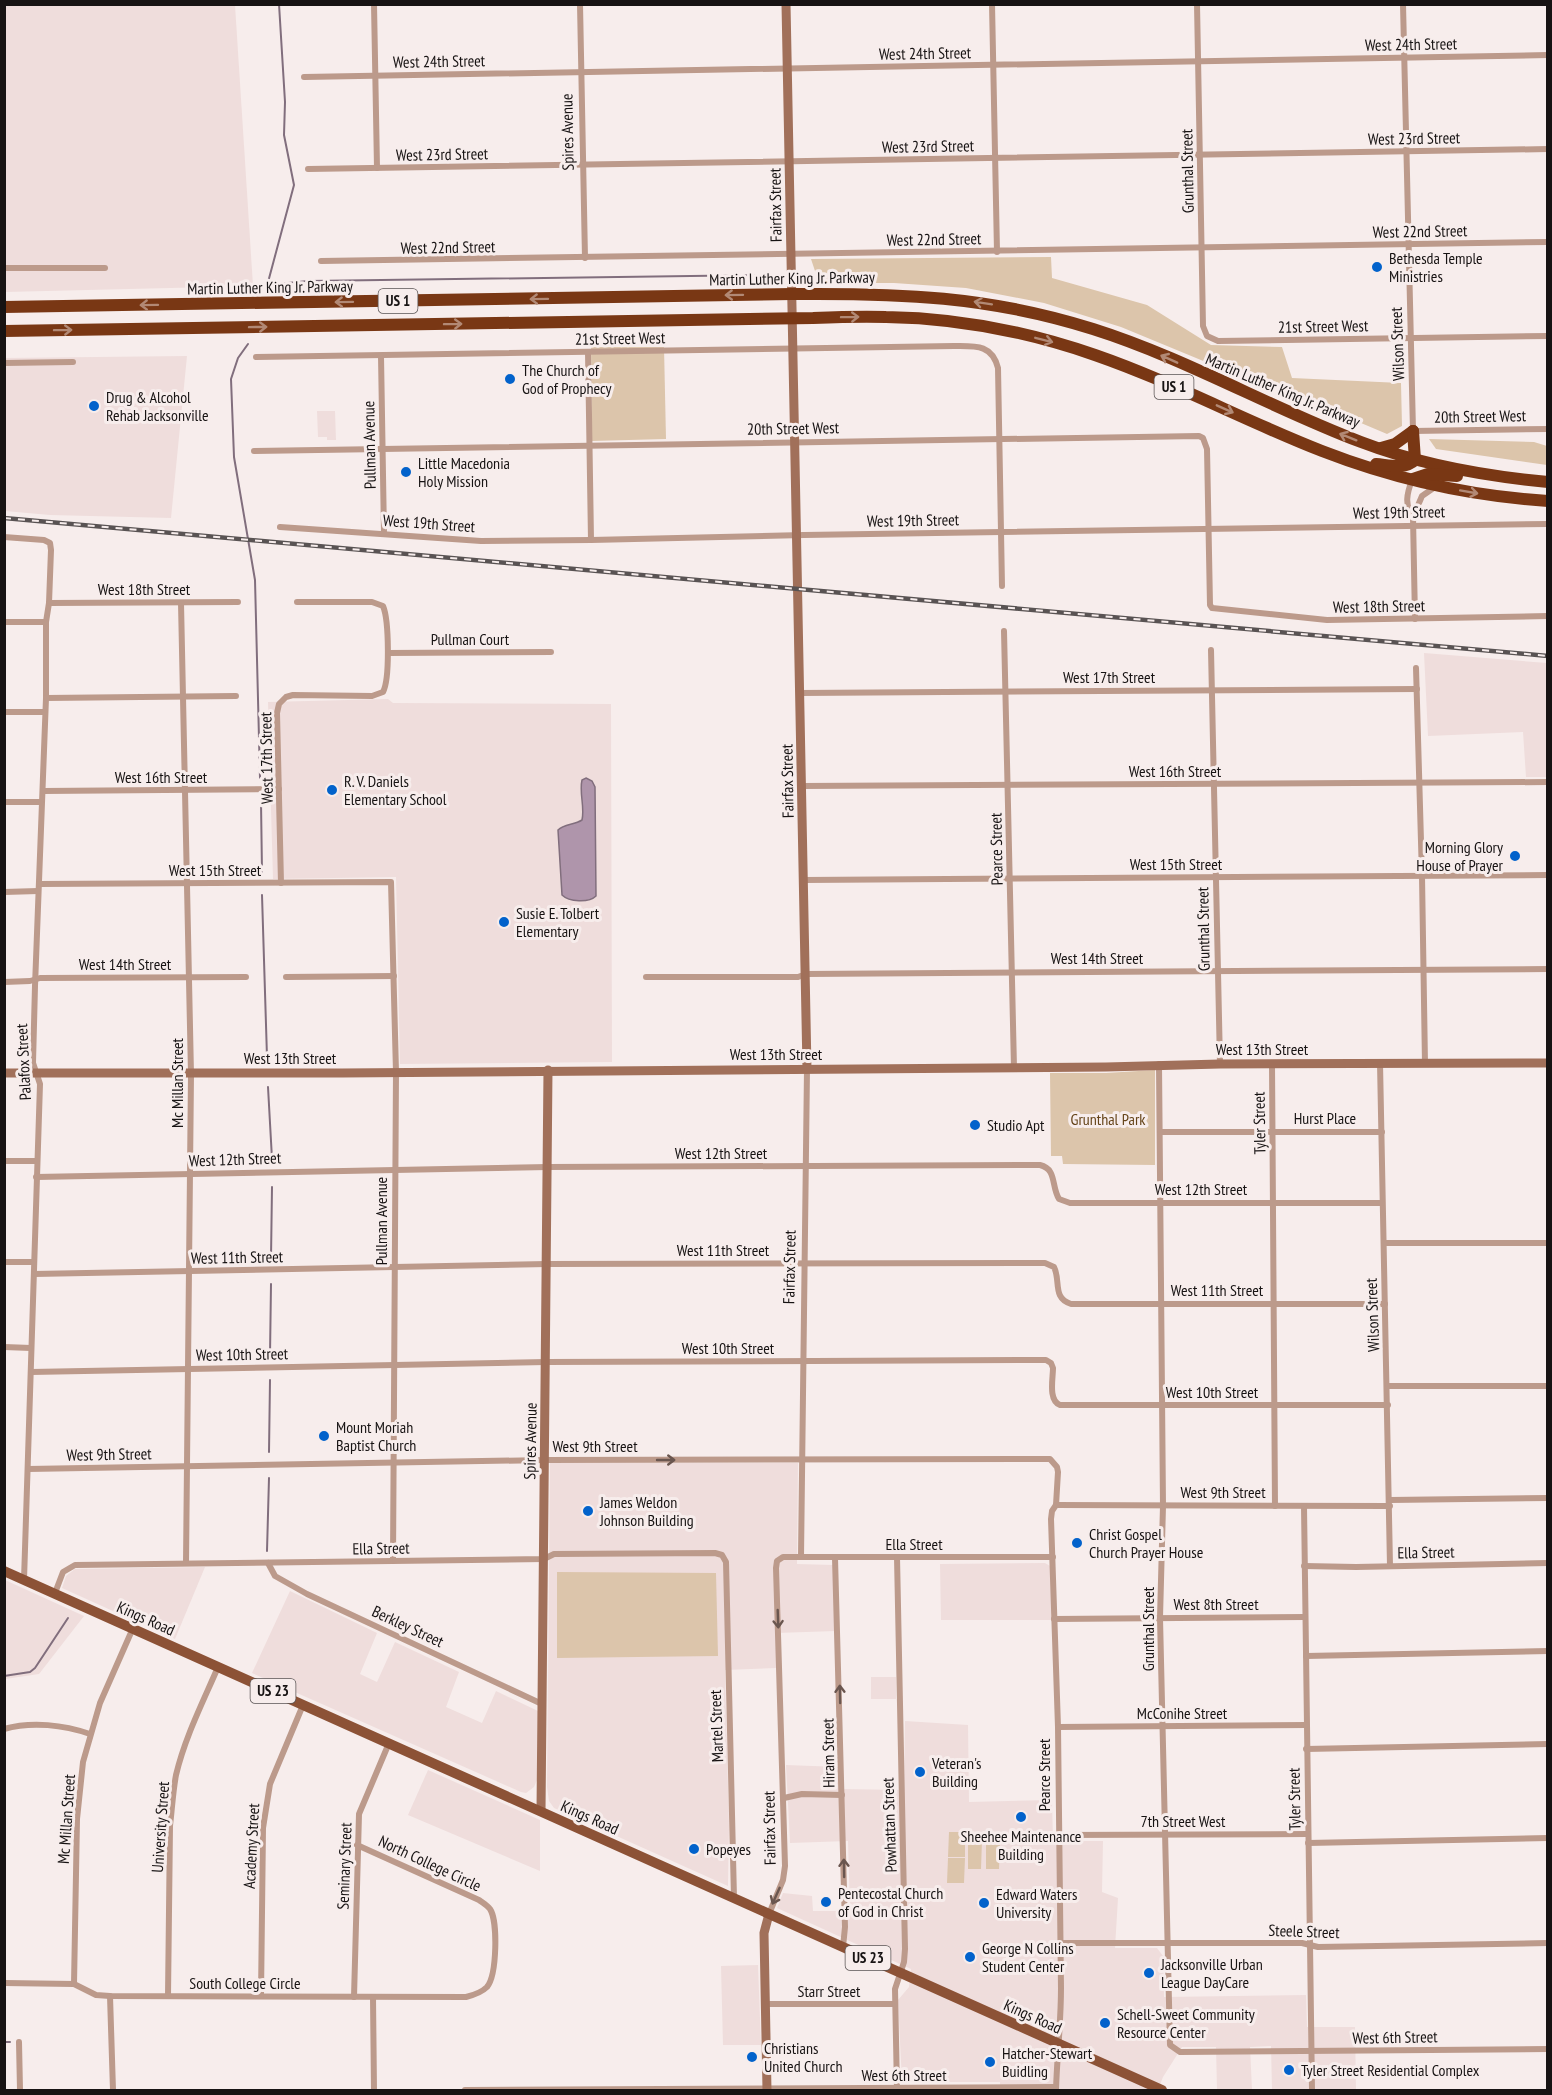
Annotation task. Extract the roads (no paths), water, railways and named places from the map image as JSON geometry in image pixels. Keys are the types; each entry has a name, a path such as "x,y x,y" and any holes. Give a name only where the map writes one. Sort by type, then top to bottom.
{"highway":[{"name":"Martin Luther King Jr. Parkway","path":"4,307 792,294 920,295 992,304 1062,320 1137,345 1333,431 1415,460 1471,472 1548,482"},
{"name":"US 1","path":"4,331 792,318 922,319 991,328 1061,344 1125,366 1301,443 1346,460 1412,480 1490,495 1548,501"},
{"path":"1380,448 1395,444 1413,431"},
{"path":"1346,460 1400,467 1412,463 1415,460 1413,431"},
{"path":"1412,480 1420,475 1428,474 1524,480"}],"main road":[{"name":"Kings Road","path":"4,1571 1162,2091"}],"street":[{"path":"374,4 377,168"},
{"name":"Spires Avenue","path":"580,4 585,258"},
{"name":"Fairfax Street","path":"786,4 807,1069 801,1557"},
{"path":"992,4 997,252"},
{"name":"Grunthal Street","path":"1197,4 1203,326 1207,336"},
{"name":"Wilson Street","path":"1402,4 1413,431"},
{"name":"West 24th Street","path":"304,77 1548,55"},
{"name":"West 23rd Street","path":"308,170 1548,149"},
{"name":"West 22nd Street","path":"321,261 1548,242"},
{"path":"4,268 105,268"},
{"name":"21st Street West","path":"1207,336 1218,341 1548,336"},
{"name":"21st Street West","path":"256,357 974,346 985,349 994,356 998,368 1000,439"},
{"path":"588,352 591,540"},
{"name":"Pullman Avenue","path":"381,356 384,534"},
{"path":"4,363 73,362"},
{"name":"20th Street West","path":"1413,431 1548,429"},
{"name":"20th Street West","path":"254,451 1194,435 1203,438 1207,449 1209,529"},
{"path":"1000,439 1002,586"},
{"path":"1412,480 1407,504 1408,511 1413,517"},
{"path":"1415,619 1413,517 1422,496 1438,486"},
{"name":"West 19th Street","path":"280,527 481,540 591,540 1548,524"},
{"name":"West 18th Street","path":"1209,529 1210,605 1212,608 1326,620 1548,616"},
{"name":"Palafox Street","path":"4,537 44,540 50,543 35,980 33,1063 40,1084 24,1580"},
{"name":"West 18th Street","path":"49,603 238,602"},
{"path":"297,602 372,602 383,606 386,617 388,653"},
{"name":"Mc Millan Street","path":"181,603 191,1074 186,1563"},
{"path":"4,622 46,622"},
{"name":"Pearce Street","path":"1004,631 1014,1068"},
{"name":"Grunthal Street","path":"1211,650 1220,1064"},
{"name":"Pullman Court","path":"388,653 551,652"},
{"name":"West 17th Street","path":"281,884 277,709 281,700 293,695 372,696 383,692 387,679 388,653"},
{"path":"1416,668 1425,1064"},
{"name":"West 17th Street","path":"800,693 1417,689"},
{"path":"46,698 236,696"},
{"path":"4,712 45,711"},
{"name":"West 16th Street","path":"802,786 1548,782"},
{"name":"West 16th Street","path":"43,791 279,789"},
{"path":"4,802 41,802"},
{"name":"West 15th Street","path":"804,880 1548,875"},
{"name":"Pullman Avenue","path":"391,882 396,1072 393,1561"},
{"name":"West 15th Street","path":"4,891 187,884 391,882"},
{"name":"West 14th Street","path":"646,977 1548,969"},
{"path":"286,977 394,976"},
{"name":"West 14th Street","path":"4,981 246,977"},
{"name":"Wilson Street","path":"1380,1063 1390,1566"},
{"name":"West 13th Street","path":"4,1073 191,1074 1014,1068 1159,1064 1548,1063"},
{"name":"Grunthal Street","path":"1159,1064 1163,1506 1160,1618 1169,2042 1172,2049"},
{"name":"Tyler Street","path":"1272,1064 1275,1506"},
{"name":"Spires Avenue","path":"541,1811 548,1070"},
{"name":"Hurst Place","path":"1160,1132 1382,1132"},
{"path":"4,1161 37,1161"},
{"name":"West 12th Street","path":"36,1177 548,1167 1040,1165 1052,1173 1055,1194 1064,1202 1382,1203"},
{"path":"1384,1243 1548,1243"},
{"path":"4,1262 34,1262"},
{"name":"West 11th Street","path":"34,1274 547,1264 1045,1263 1057,1272 1059,1294 1071,1304 1385,1304"},
{"path":"4,1347 31,1348"},
{"name":"West 10th Street","path":"31,1372 546,1362 1046,1360 1053,1365 1053,1398 1058,1404 1388,1405"},
{"path":"1388,1386 1548,1386"},
{"name":"West 9th Street","path":"28,1469 545,1460 1044,1458 1054,1462"},
{"name":"Pearce Street","path":"1054,1462 1058,1472 1056,1505 1051,1519 1058,1727 1061,2025 1056,2089"},
{"name":"West 9th Street","path":"1056,1505 1304,1506 1548,1498"},
{"name":"Tyler Street","path":"1304,1506 1312,2091"},
{"name":"Ella Street","path":"55,1593 63,1572 75,1565 544,1559 554,1554 722,1555"},
{"name":"Martel Street","path":"722,1555 726,1562 734,1898"},
{"name":"Ella Street","path":"777,1561 783,1557 1053,1557"},
{"name":"Powhattan Street","path":"897,1557 905,1941 904,1962 894,1989 897,2090"},
{"name":"Hiram Street","path":"835,1558 845,1927 843,1947"},
{"name":"Fairfax Street","path":"767,2090 764,1933 783,1880 785,1866 777,1561"},
{"name":"Berkley Street","path":"268,1563 275,1576 307,1594 543,1705"},
{"name":"Ella Street","path":"1304,1566 1548,1563"},
{"name":"West 8th Street","path":"1054,1619 1305,1617"},
{"name":"Mc Millan Street","path":"74,1984 78,1799 83,1762 100,1703 133,1628"},
{"path":"1306,1656 1548,1651"},
{"name":"University Street","path":"168,1996 170,1826 176,1775 188,1735 218,1667"},
{"name":"Academy Street","path":"261,1996 262,1828 265,1806 270,1784 303,1705"},
{"path":"4,1729 56,1725 90,1734"},
{"name":"McConihe Street","path":"1058,1727 1306,1725"},
{"name":"Seminary Street","path":"354,1996 357,1845 361,1806 389,1743"},
{"path":"1306,1749 1548,1744"},
{"path":"784,1798 802,1794 842,1795"},
{"name":"7th Street West","path":"1058,1835 1308,1834"},
{"path":"1308,1843 1548,1838"},
{"name":"North College Circle","path":"357,1845 479,1900 490,1909 494,1922 495,1967 486,1988"},
{"name":"Steele Street","path":"1059,1943 1302,1943 1318,1947 1548,1943"},
{"name":"South College Circle","path":"4,1983 74,1984 96,1995 111,1996 466,1997 486,1988"},
{"path":"111,1996 113,2091"},
{"path":"373,1997 375,2091"},
{"name":"Starr Street","path":"765,2004 894,2004"},
{"path":"19,2042 20,2091"},
{"name":"West 6th Street","path":"1172,2049 1180,2052 1548,2049"},
{"name":"West 6th Street","path":"465,2091 1056,2089"}],"waterway":[{"path":"267,286 294,185 284,135 285,102 279,4"},
{"path":"268,285 308,281 766,275"},
{"path":"248,344 238,358 231,379 234,457 255,580 260,778"},
{"path":"261,802 262,872"},
{"path":"262,895 267,1057"},
{"path":"268,1087 272,1159"},
{"path":"271,1258 272,1187"},
{"path":"270,1355 271,1284"},
{"path":"269,1452 270,1380"},
{"path":"267,1551 269,1478"},
{"path":"4,1676 30,1672 35,1668 68,1618"},
{"path":"4,2042 10,2042"}],"railway":[{"path":"4,518 1548,656"}],"place":[{"name":"Bethesda Temple Ministries","path":"1377,267"},
{"name":"The Church of God of Prophecy","path":"510,379"},
{"name":"Drug & Alcohol Rehab Jacksonville","path":"94,406"},
{"name":"Little Macedonia Holy Mission","path":"406,472"},
{"name":"R. V. Daniels Elementary School","path":"332,790"},
{"name":"Morning Glory House of Prayer","path":"1515,856"},
{"name":"Susie E. Tolbert Elementary","path":"504,922"},
{"name":"Studio Apt","path":"975,1125"},
{"name":"Mount Moriah Baptist Church","path":"324,1436"},
{"name":"James Weldon Johnson Building","path":"588,1511"},
{"name":"Christ Gospel Church Prayer House","path":"1077,1543"},
{"name":"Veteran's Building","path":"920,1772"},
{"name":"Sheehee Maintenance Building","path":"1021,1817"},
{"name":"Popeyes","path":"694,1849"},
{"name":"Pentecostal Church of God in Christ","path":"826,1902"},
{"name":"Edward Waters University","path":"984,1903"},
{"name":"George N Collins Student Center","path":"970,1957"},
{"name":"Jacksonville Urban League DayCare","path":"1149,1973"},
{"name":"Schell-Sweet Community Resource Center","path":"1105,2023"},
{"name":"Christians United Church","path":"752,2057"},
{"name":"Hatcher-Stewart Buidling","path":"990,2062"},
{"name":"Tyler Street Residential Complex","path":"1289,2070"}],"park label":[{"name":"Grunthal Park","path":"1108,1119"}]}
